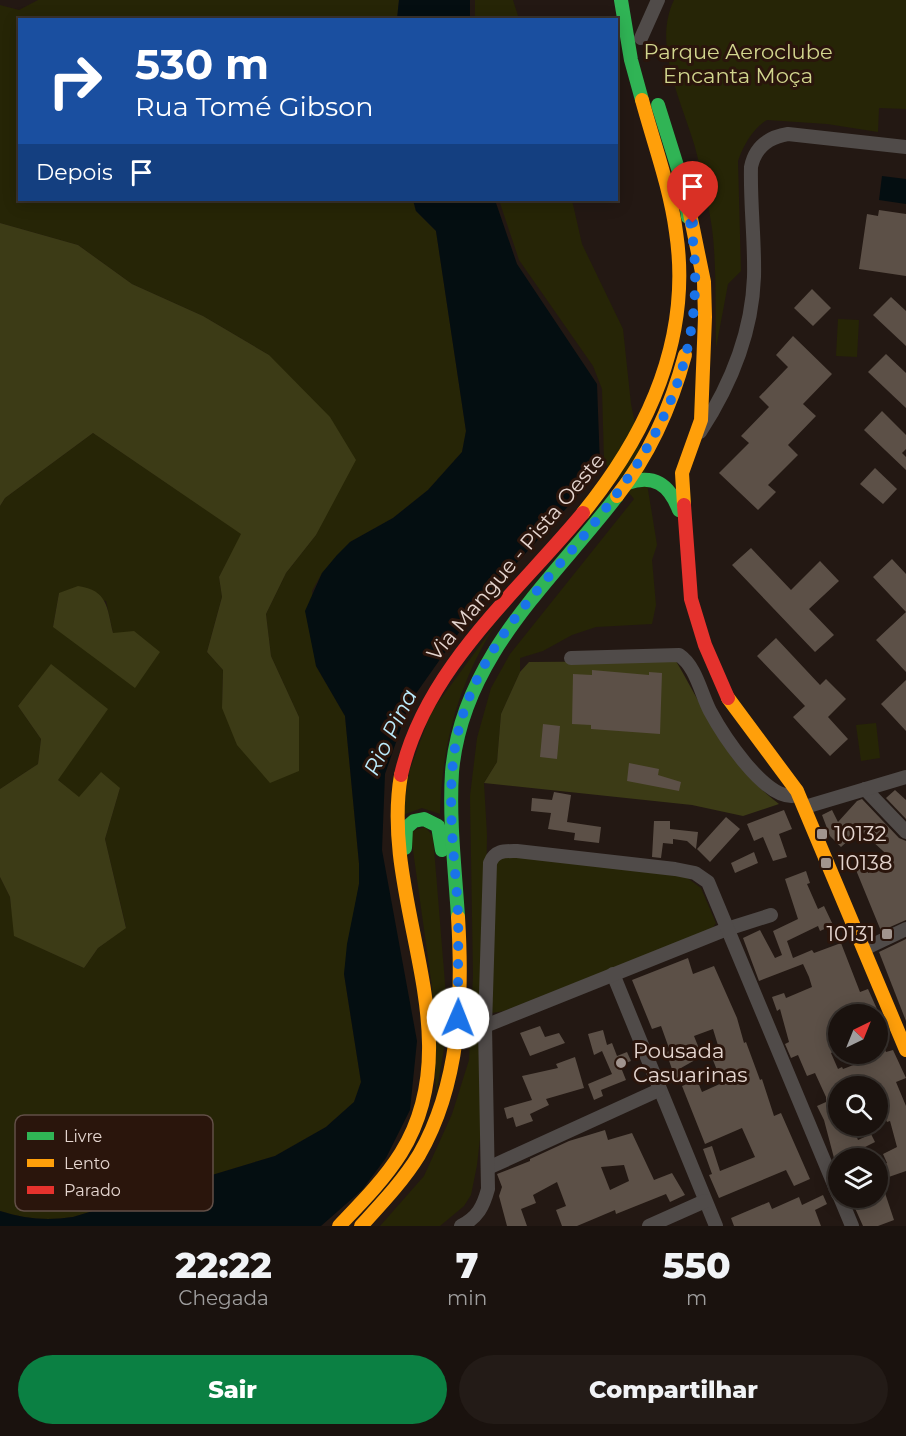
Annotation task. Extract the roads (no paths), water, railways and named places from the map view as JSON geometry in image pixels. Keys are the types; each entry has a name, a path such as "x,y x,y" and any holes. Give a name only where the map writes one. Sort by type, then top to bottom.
{"main road":[{"name":"Via Mangue - Pista Oeste","path":"339,1226 363,1203 408,1143 422,1110 430,1080 430,1028 396,844 397,812 405,756 416,729 442,680 465,647 605,487 640,432 658,396 677,322 680,254 671,197 631,61 621,0"},
{"path":"634,0 650,79 697,238 704,282 703,401 696,439 687,454 682,473 691,599 720,682 737,714 797,791 805,807 906,1050"},
{"path":"684,188 694,250 691,321"},
{"path":"361,1226 387,1200 411,1170 435,1127 449,1079 458,1018 459,944 450,822 454,752 466,705 480,672 514,618 627,483 663,420 678,381 688,338"},
{"path":"627,483 648,477 666,484 673,493 684,525"},
{"path":"411,924 404,832 413,821 430,819 437,824 441,832 458,1018"}],"street":[{"path":"641,38 658,0"},
{"path":"696,439 722,396 738,356 748,318 754,279 751,167 757,151 773,137 788,134 906,147"},
{"path":"571,657 679,655 692,669 716,721 747,764 776,792 792,796 797,791"},
{"path":"805,807 906,777"},
{"path":"865,789 906,832"},
{"path":"461,1226 472,1220 483,1207 488,1168 485,1026 493,856 500,851 517,851 695,873 708,882 828,1170"},
{"path":"485,1026 727,929 771,915"},
{"path":"864,949 906,929"},
{"path":"613,974 716,1226"},
{"path":"488,1168 659,1090"},
{"path":"649,1226 705,1201"},
{"path":"844,1208 852,1226"}],"water":[{"path":"399,0 470,0 470,18 397,18"},
{"path":"882,176 906,179 906,204 879,200"},
{"name":"Rio Pina","path":"413,201 495,201 517,264 597,384 600,466 572,502 477,607 410,702 385,774 382,850 417,1041 410,1110 386,1158 362,1190 321,1226 0,1226 0,1211 18,1216 54,1219 73,1217 93,1211 213,1211 213,1175 275,1156 326,1127 354,1102 361,1082 344,974 347,944 359,884 359,863 345,716 316,666 305,611 322,573 337,555 350,542 393,518 428,490 462,452 466,431 436,231 416,211"}],"place":[{"name":"10132","path":"822,834"},
{"name":"10138","path":"826,863"},
{"name":"10131","path":"887,934"},
{"name":"Pousada Casuarinas","path":"621,1063"}],"park label":[{"name":"Parque Aeroclube Encanta Moça","path":"738,64"}]}
